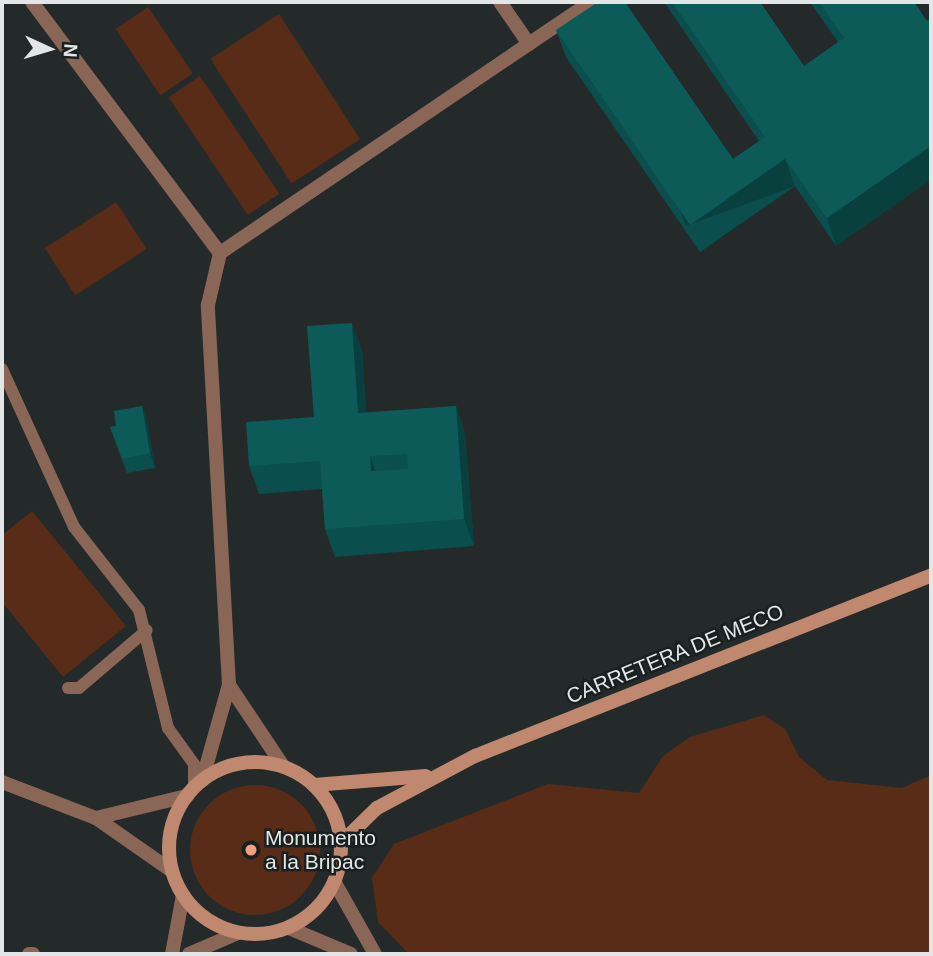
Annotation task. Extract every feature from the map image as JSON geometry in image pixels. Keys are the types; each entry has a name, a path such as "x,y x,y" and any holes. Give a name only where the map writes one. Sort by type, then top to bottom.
{"street":[{"path":"32,2 220,253"},
{"path":"500,2 529,44"},
{"path":"238,933 206,920 183,895 172,871 171,832 194,788 229,685 208,305 220,253 591,2"},
{"name":"CARRETERA DE MECO","path":"435,775 931,575"},
{"path":"229,685 283,766"},
{"path":"96,818 194,788 249,762 283,766 314,785 333,810 342,842 335,883 308,918 289,929 238,933 189,954"},
{"path":"314,785 364,786 435,775"},
{"path":"342,842 377,808 435,775"},
{"path":"2,782 96,818 172,871"},
{"path":"335,883 375,954"},
{"path":"172,954 183,895"},
{"path":"289,929 351,954"}],"lane":[{"path":"2,369 74,527 148,630 168,728 194,764 194,788"},
{"path":"68,688 79,688 148,630"}],"shaded area":[{"path":"148,7 193,73 160,95 116,29"},
{"path":"279,14 360,139 291,184 210,59"},
{"path":"200,76 279,194 248,215 168,97"},
{"path":"116,202 146,249 75,295 45,248"},
{"path":"32,511 126,626 63,677 2,602 2,535"},
{"path":"764,715 785,729 799,757 827,780 902,788 931,775 931,954 409,954 378,922 372,878 394,844 548,784 639,793 663,756 690,737"},
{"path":"255,785 280,790 301,804 315,825 320,850 315,875 301,896 280,910 255,915 230,910 209,896 195,875 190,850 195,825 209,804 230,790"}],"building":[{"path":"598,2 625,2 733,159 765,137 672,2 760,2 804,66 844,38 819,2 914,2 927,21 931,18 931,146 827,218 785,159 690,225 556,30"},
{"path":"352,323 358,413 456,406 464,519 325,529 320,461 249,466 246,422 314,417 307,326","holes":["407,454 408,469 371,471 370,456"]},
{"path":"142,406 150,453 122,459 110,427 116,426 114,411"}],"place":[{"name":"Monumento a la Bripac","path":"251,850"}]}
